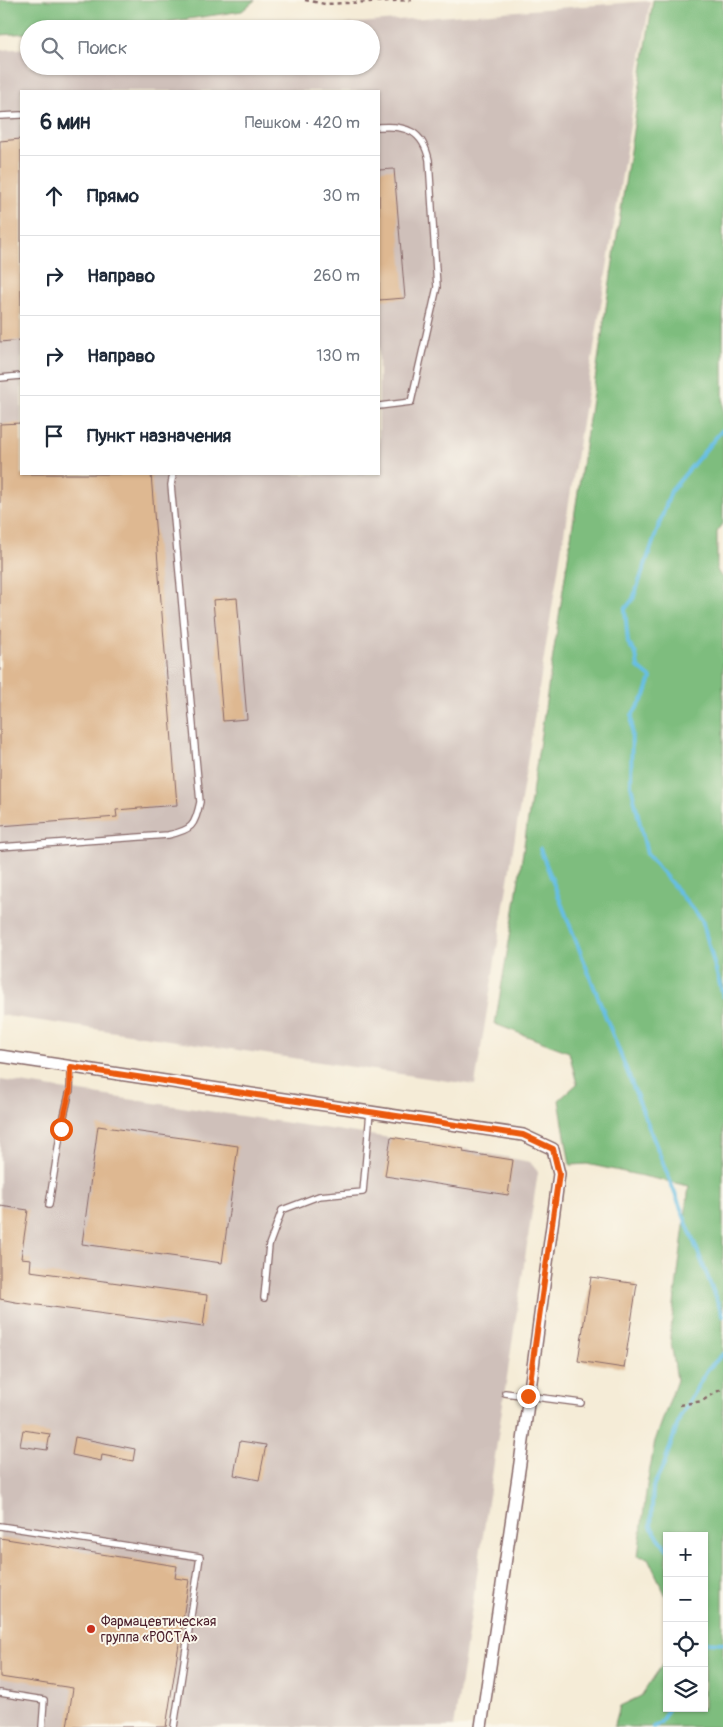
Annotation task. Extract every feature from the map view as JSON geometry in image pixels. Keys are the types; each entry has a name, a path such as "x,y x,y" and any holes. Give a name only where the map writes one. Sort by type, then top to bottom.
{"street":[{"path":"0,1056 523,1135 553,1149 559,1174 481,1727"}],"lane":[{"path":"0,116 20,115"},
{"path":"380,127 393,126 407,129 419,136 426,147 429,160 437,287 411,402 380,406"},
{"path":"0,378 20,376"},
{"path":"0,847 168,835 184,832 197,820 200,802 171,485 173,475"},
{"path":"49,1206 61,1129 70,1090 71,1067"},
{"path":"264,1298 270,1245 282,1210 319,1196 363,1192 370,1112"},
{"path":"505,1393 581,1403"},
{"path":"0,1526 200,1558 174,1727"},
{"path":"0,1693 44,1700 42,1727"}],"path":[{"path":"305,0 325,4 412,0"},
{"path":"680,1405 702,1401 723,1388"}],"shaded area":[{"path":"650,1 475,1085 0,1015 0,50 20,49 20,75 380,75 380,21"},
{"path":"0,1080 464,1149 530,1162 538,1172 454,1727 0,1727"}],"green space":[{"path":"0,0 255,0 242,11 181,20 20,20 20,34 0,35"},
{"path":"653,0 723,0 723,524 717,532 717,570 723,580 723,1727 614,1727 620,1706 641,1696 663,1663 663,1712 708,1712 708,1532 663,1532 663,1590 648,1558 638,1556 655,1441 677,1380 670,1336 689,1186 587,1164 570,1165 559,1100 577,1084 569,1052 495,1024 512,924"}],"building":[{"path":"20,139 20,340 0,342 0,141"},
{"path":"394,169 405,298 380,300 380,170"},
{"path":"20,423 20,475 151,475 177,805 116,810 117,817 0,826 0,424"},
{"path":"237,598 247,719 223,721 213,600"},
{"path":"98,1126 238,1146 222,1263 82,1244"},
{"path":"391,1137 464,1149 463,1152 513,1160 508,1195 385,1176"},
{"path":"0,1206 28,1210 21,1258 31,1259 30,1271 207,1295 203,1327 0,1299"},
{"path":"591,1277 637,1284 624,1368 578,1361"},
{"path":"23,1430 50,1434 47,1450 20,1446"},
{"path":"75,1437 135,1449 133,1461 102,1455 101,1461 72,1455"},
{"path":"240,1441 266,1445 259,1480 234,1475"},
{"name":"Фармацевтическая группа «РОСТА»","path":"0,1538 177,1566 175,1578 189,1580 166,1727 67,1727 73,1688 0,1677"}],"waterway":[{"path":"723,429 671,491 633,599 625,609 628,643 636,654 638,667 651,678 645,696 632,715 631,785 647,854 702,920 723,996"},
{"path":"540,849 723,1316"},
{"path":"663,1544 651,1527 653,1487 664,1465 680,1417 707,1370 723,1354"},
{"path":"708,1642 723,1643"},
{"path":"653,1727 660,1723 667,1712"}],"place":[{"name":"Фармацевтическая группа «РОСТА»","path":"91,1629"}],"route":[{"path":"61,1129 70,1090 71,1067 523,1135 553,1149 559,1174 528,1396"}]}
